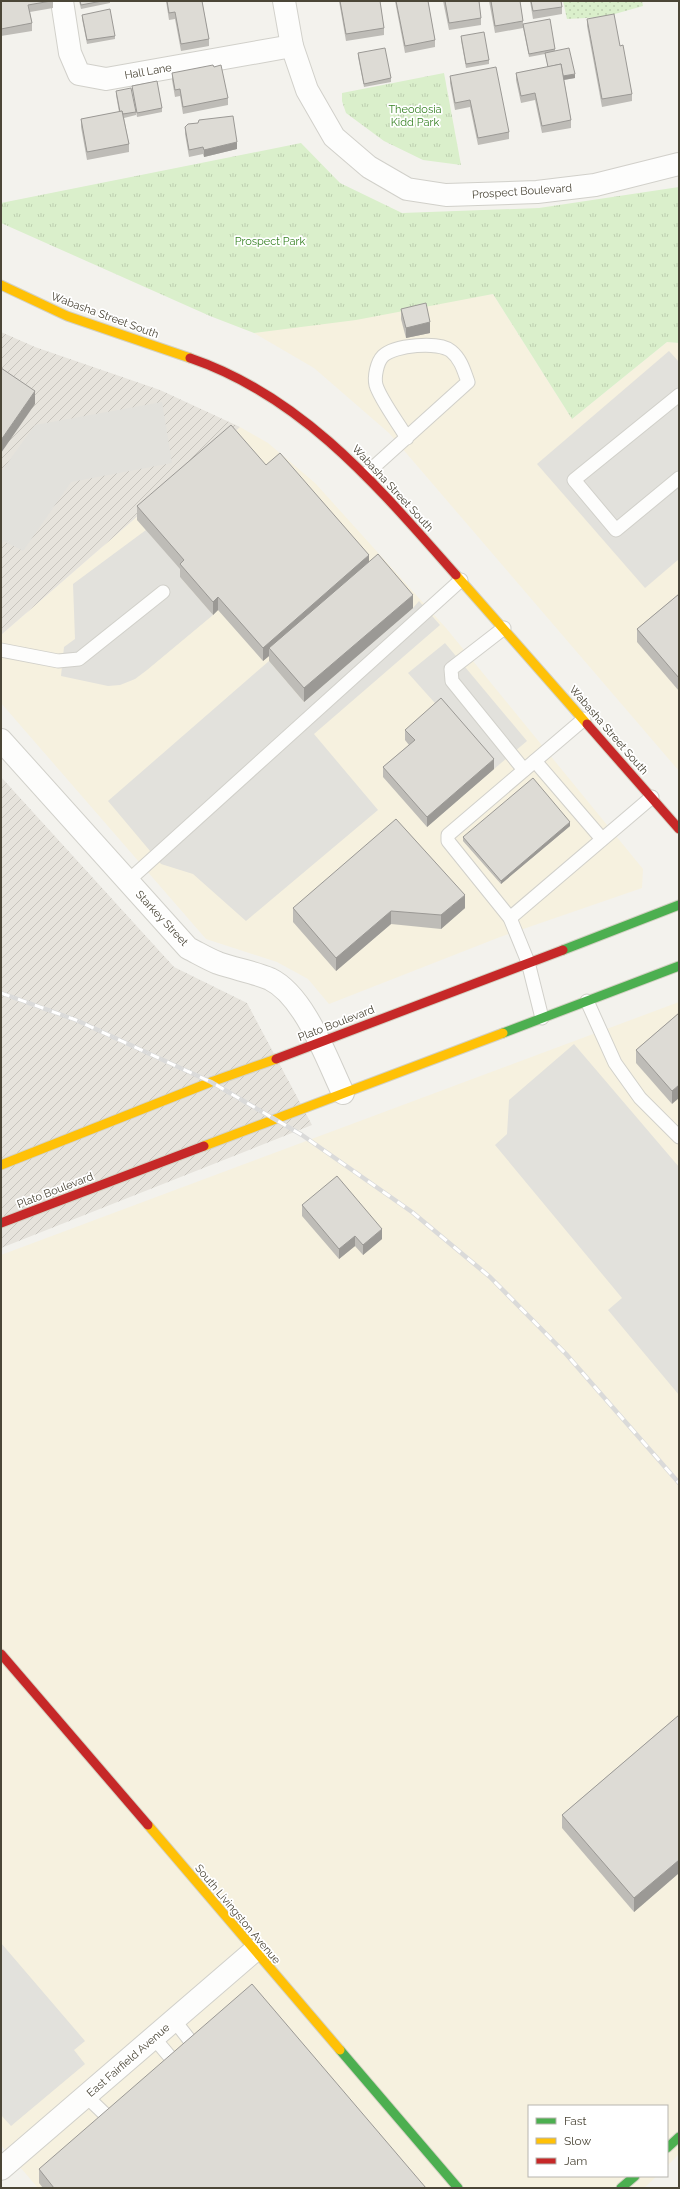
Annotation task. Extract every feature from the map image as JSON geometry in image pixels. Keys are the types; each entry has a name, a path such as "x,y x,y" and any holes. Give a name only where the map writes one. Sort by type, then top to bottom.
{"main road":[{"name":"Wabasha Street South","path":"1,285 67,316 168,350 240,379 276,398 305,420 366,474 504,628 679,829"},
{"name":"Plato Boulevard","path":"1,1165 211,1082 319,1043 679,905"},
{"name":"Plato Boulevard","path":"1,1223 679,966"},
{"name":"South Livingston Avenue","path":"1,1654 458,2188"},
{"path":"668,2147 679,2137"},
{"path":"621,2188 634,2177"}],"street":[{"name":"Hall Lane","path":"62,1 70,52 79,74 106,78 292,46"},
{"name":"Prospect Boulevard","path":"284,1 292,46 307,90 334,136 369,167 407,190 446,195 537,192 594,185 679,164"},
{"name":"Starkey Street","path":"1,740 188,948 217,963 270,980 282,988 295,1001 319,1043 343,1093"},
{"name":"East Fairfield Avenue","path":"1,2169 254,1951"}],"lane":[{"path":"366,474 407,438 468,382 463,368 450,349 438,345 427,345 395,350 384,356 377,369 376,384 407,438"},
{"path":"679,395 574,480 616,530 679,478"},
{"path":"128,881 461,580"},
{"path":"1,650 58,661 79,659 163,592"},
{"path":"504,628 451,669 452,681 524,770"},
{"path":"542,1018 528,962 510,918 448,841 448,835 584,719"},
{"path":"535,761 602,839"},
{"path":"510,918 652,797"},
{"path":"587,1001 615,1063 640,1098 679,1137"},
{"path":"174,2020 195,2047"},
{"path":"154,2038 176,2064"},
{"path":"86,2096 111,2120"}],"shaded area":[{"path":"493,294 572,419 667,342 679,343 679,771 389,433 314,368 254,333"},
{"path":"1,332 35,347 160,390 240,427 1,635"},
{"path":"669,351 679,362 679,559 645,588 537,464"},
{"path":"162,402 172,463 71,482 23,551 4,541 1,545 1,472 35,425"},
{"path":"240,427 268,443 315,483 446,628 643,869 642,888 500,937 329,1004 308,979 277,962 206,939 1,703 1,635"},
{"path":"146,530 184,573 180,577 213,615 135,679 120,685 108,686 61,676 64,647 75,639 73,584"},
{"path":"419,601 440,625 314,734 378,810 246,921 193,874 161,864 108,801 269,661 304,702 413,608"},
{"path":"445,643 527,741 494,769 408,673"},
{"path":"1,777 174,967 247,1003 312,1125 1,1248"},
{"path":"679,1002 679,2154 668,2165 668,2105 528,2105 528,2177 656,2177 644,2188 38,2188 1,2145 1,1255"},
{"path":"574,1044 679,1167 679,1395 608,1310 622,1298 495,1145 507,1134 509,1100"},
{"path":"1,1943 85,2041 74,2050 85,2064 11,2126 1,2115"}],"green space":[{"path":"563,1 642,1 643,6 604,17 567,19"},
{"name":"Theodosia Kidd Park","path":"444,73 461,165 423,160 384,141 346,113 342,101 342,93"},
{"name":"Prospect Park","path":"301,143 340,183 402,213 539,208 679,187 679,343 667,342 572,419 493,294 356,320 254,333 210,316 1,223 1,203"}],"building":[{"path":"1,1 51,1 28,5 32,23 1,29"},
{"path":"80,1 102,1 81,5"},
{"path":"167,1 202,1 209,39 181,44 175,12 169,13"},
{"path":"340,1 380,1 384,28 346,34"},
{"path":"396,1 428,1 435,40 405,46"},
{"path":"445,1 479,1 481,18 449,23"},
{"path":"491,1 520,1 523,21 495,26"},
{"path":"531,1 561,1 562,7 533,11"},
{"path":"110,9 115,36 87,40 82,15"},
{"path":"614,14 620,46 623,45 632,94 602,99 587,19"},
{"path":"550,19 555,49 529,54 523,24"},
{"path":"484,32 489,60 466,64 461,36"},
{"path":"385,48 391,78 364,84 358,53"},
{"path":"569,48 575,74 563,76 561,64 548,67 545,53"},
{"path":"561,64 571,120 542,126 535,93 521,96 516,73"},
{"path":"213,65 214,67 221,65 228,98 183,107 180,89 175,90 172,73"},
{"path":"496,67 509,132 478,138 470,100 455,103 450,76"},
{"path":"157,81 162,108 137,113 132,86"},
{"path":"131,88 136,112 123,114 122,111 120,112 116,91"},
{"path":"122,111 129,144 87,152 81,119"},
{"path":"233,116 237,142 204,150 203,147 189,150 185,127 188,124 198,123 199,120"},
{"path":"426,303 430,322 406,328 401,309"},
{"path":"1,368 35,391 1,440"},
{"path":"231,425 266,465 280,453 369,555 263,648 218,597 213,602 180,564 184,560 137,506"},
{"path":"378,554 413,595 304,688 269,648"},
{"path":"679,594 679,678 637,629"},
{"path":"441,698 494,759 427,817 383,767 415,740 405,730"},
{"path":"533,778 570,822 501,881 463,837"},
{"path":"396,819 465,895 441,915 391,911 336,958 293,908"},
{"path":"679,1013 679,1085 672,1091 636,1050"},
{"path":"337,1176 382,1229 363,1245 355,1236 339,1249 302,1205"},
{"path":"679,1715 679,1860 634,1898 562,1815"},
{"path":"252,1984 426,2188 54,2188 39,2169"}],"railway":[{"path":"1,993 76,1020 211,1082 302,1135 412,1212 490,1277 566,1354 679,1483"}],"traffic: fast":[{"path":"563,950 679,905"},
{"path":"503,1033 679,966"},
{"path":"340,2050 458,2188"},
{"path":"668,2147 679,2137"},
{"path":"621,2188 634,2177"}],"traffic: slow":[{"path":"1,285 67,316 190,358"},
{"path":"456,575 587,724"},
{"path":"204,1146 503,1033"},
{"path":"1,1165 211,1082 276,1059"},
{"path":"148,1825 340,2050"}],"traffic: jam":[{"path":"190,358 231,375 269,396 304,421 337,448 368,478 456,575"},
{"path":"587,724 679,829"},
{"path":"276,1059 563,950"},
{"path":"1,1223 204,1146"},
{"path":"1,1654 148,1825"}]}
